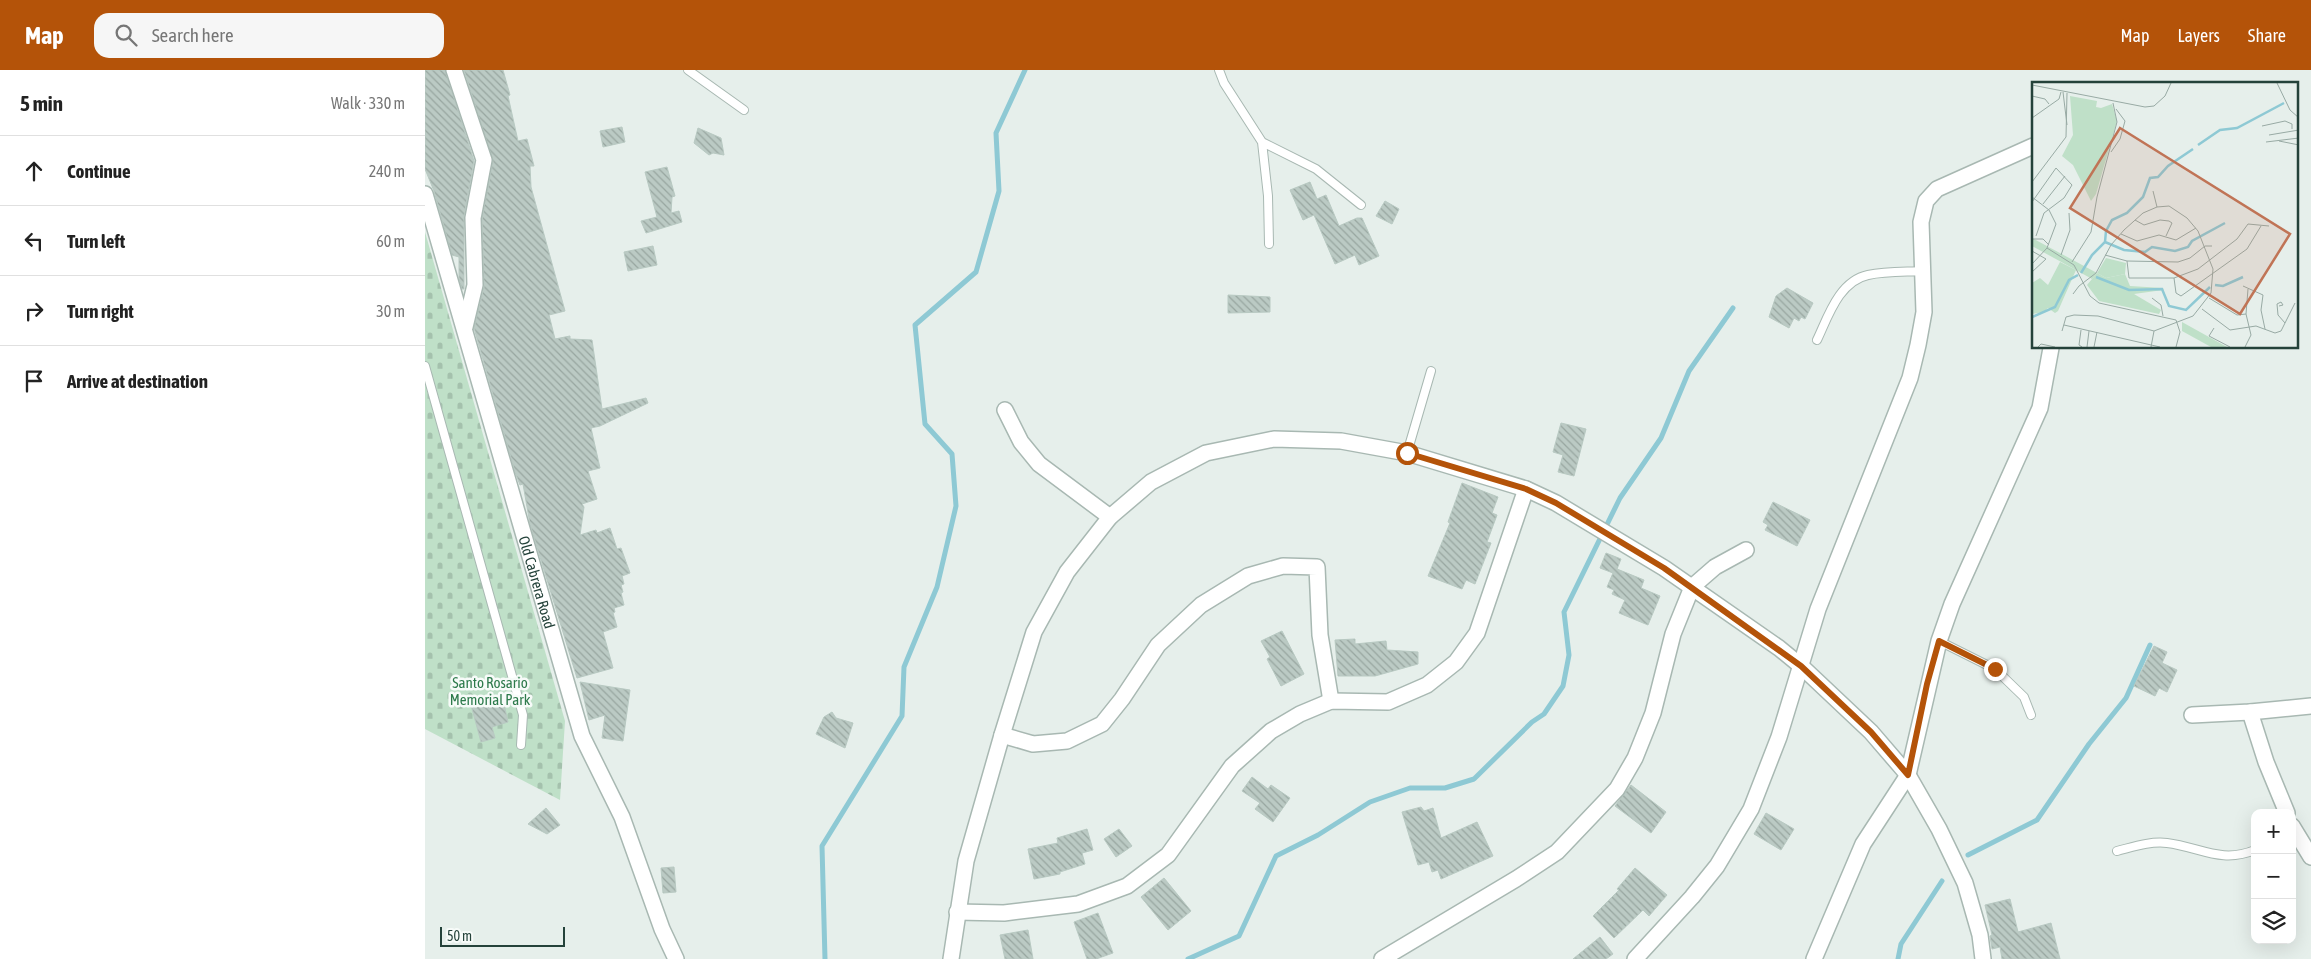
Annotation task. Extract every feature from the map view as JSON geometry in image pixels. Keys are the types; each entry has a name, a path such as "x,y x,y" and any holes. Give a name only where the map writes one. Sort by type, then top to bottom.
{"street":[{"path":"454,70 484,160 473,218 475,285 465,329"},
{"path":"1635,959 1693,897 1717,866 1751,810 1779,737 1818,609 1910,378 1923,312 1921,222 1926,200 1937,189 2032,146"},
{"name":"Old Cabrera Road","path":"425,194 582,736 621,817 662,929 676,959"},
{"path":"1814,959 1863,844 1908,775 1927,684 1939,641 1952,604 2040,408 2051,349"},
{"path":"1005,410 1021,442 1039,464 1110,517"},
{"path":"951,959 966,861 1002,735 1034,632 1067,572 1110,517 1151,482 1206,453 1274,439 1341,441 1407,453 1526,489 1556,503 1691,587 1801,666 1871,732 1908,775 1939,828 1965,883 1980,935 1983,959"},
{"path":"957,912 1004,913 1078,904 1127,886 1168,855 1232,766 1271,731 1300,714 1331,701 1388,702 1427,685 1456,662 1477,633 1526,489"},
{"path":"1382,959 1516,879 1557,852 1617,789 1635,758 1653,713 1673,634 1691,587 1715,567 1746,550"},
{"path":"1002,735 1033,744 1067,741 1102,724 1122,699 1158,645 1201,605 1248,576 1283,566 1317,567 1320,635 1331,701"},
{"path":"2192,715 2311,706"},
{"path":"2250,712 2266,762 2285,809"},
{"path":"2296,835 2311,857"}],"lane":[{"path":"688,70 744,110"},
{"path":"1219,70 1224,83 1261,142 1268,196 1269,244"},
{"path":"1261,142 1316,169 1361,205"},
{"path":"1817,340 1837,298 1850,284 1867,275 1923,270"},
{"path":"425,366 523,715 521,745"},
{"path":"1407,453 1431,371"},
{"path":"1939,641 1995,669 2024,697 2031,715"},
{"path":"2117,851 2149,844 2167,843 2217,856 2241,855 2251,851"}],"green space":[{"name":"Santo Rosario Memorial Park","path":"425,232 565,721 560,800 425,729"}],"building":[{"path":"425,70 445,70 474,161 464,216 464,289 462,289 459,278 459,257 452,255 434,191 425,169"},
{"path":"464,70 503,70 510,95 508,96 518,141 527,139 534,166 530,166 531,187 565,311 549,315 555,339 570,336 570,339 592,340 602,409 646,398 648,403 600,426 591,428 600,468 588,471 597,499 582,504 584,507 580,535 596,530 597,533 610,528 617,549 621,548 630,573 622,576 624,584 621,585 623,592 621,593 624,605 614,608 615,612 613,613 617,627 603,632 613,668 577,678 530,524 523,484 520,485 515,472 474,328 484,287 482,219 493,161"},
{"path":"622,127 625,142 603,147 600,131"},
{"path":"698,128 721,138 724,155 713,153 709,155 694,143"},
{"path":"667,167 675,196 672,197 671,213 679,211 682,222 646,233 641,221 657,217 645,172"},
{"path":"1310,182 1317,199 1326,195 1339,226 1357,218 1362,218 1379,256 1359,265 1355,255 1335,264 1314,215 1303,220 1290,190"},
{"path":"1385,201 1399,209 1392,224 1376,216"},
{"path":"653,246 657,265 628,271 624,252"},
{"path":"1787,288 1813,303 1805,319 1801,317 1799,321 1794,318 1789,328 1769,317 1776,296"},
{"path":"1228,295 1270,297 1270,312 1228,313"},
{"path":"1561,423 1586,429 1574,476 1558,472 1563,455 1553,452"},
{"path":"1462,483 1498,497 1492,513 1497,515 1487,542 1491,543 1475,584 1466,580 1462,589 1428,576 1450,523 1448,522"},
{"path":"1773,502 1810,520 1797,546 1765,530 1768,525 1763,522"},
{"path":"1606,553 1621,559 1617,569 1644,580 1641,588 1660,596 1648,625 1619,613 1625,600 1612,594 1614,590 1607,587 1613,573 1600,568"},
{"path":"1282,631 1304,674 1281,686 1267,659 1270,657 1261,641"},
{"path":"1355,639 1355,644 1386,641 1387,650 1418,652 1418,664 1375,676 1338,676 1335,640"},
{"path":"2154,646 2167,652 2162,663 2177,670 2167,692 2159,688 2155,696 2134,686"},
{"path":"580,682 630,690 623,741 602,738 605,715 589,720"},
{"path":"502,695 508,722 492,727 495,738 481,742 471,705"},
{"path":"832,712 836,718 853,723 845,748 816,734 824,717"},
{"path":"1252,777 1268,789 1271,785 1290,798 1273,822 1255,809 1260,803 1242,791"},
{"path":"1631,785 1666,812 1651,833 1615,806"},
{"path":"1421,807 1424,811 1433,808 1441,838 1477,822 1493,856 1441,879 1438,870 1432,872 1429,862 1418,865 1402,812"},
{"path":"546,808 560,825 547,834 528,824"},
{"path":"1766,813 1794,829 1781,850 1754,834"},
{"path":"1087,829 1093,850 1082,853 1085,864 1060,872 1060,874 1034,879 1028,849 1058,843 1057,838"},
{"path":"1119,829 1132,846 1116,857 1104,839"},
{"path":"674,867 676,892 663,893 661,868"},
{"path":"1635,868 1667,895 1649,916 1643,910 1614,938 1593,916 1619,890 1617,889"},
{"path":"1164,878 1191,911 1168,930 1141,897"},
{"path":"2010,899 2018,932 2051,923 2060,959 2002,959 2000,947 1992,949 1990,936 1992,935 1985,905"},
{"path":"1098,913 1113,953 1096,959 1087,959 1074,922"},
{"path":"1028,930 1033,959 1005,959 1000,935"},
{"path":"1600,937 1613,954 1606,959 1573,959"}],"waterway":[{"path":"825,959 822,846 902,716 904,667 937,587 956,506 952,454 925,424 915,325 976,272 999,191 996,133 1025,70"},
{"path":"1188,959 1239,936 1276,856 1318,835 1370,802 1410,788 1445,788 1474,779 1532,722 1544,714 1563,686 1569,655 1564,612 1620,498 1661,438 1689,371 1733,308"},
{"path":"1968,855 2037,820 2089,744 2126,698 2150,645"},
{"path":"1898,959 1901,944 1942,881"}],"route":[{"path":"1407,453 1526,489 1556,503 1664,568 1779,648 1801,666 1871,732 1908,775 1927,684 1939,641 1969,654 1995,669"}]}
